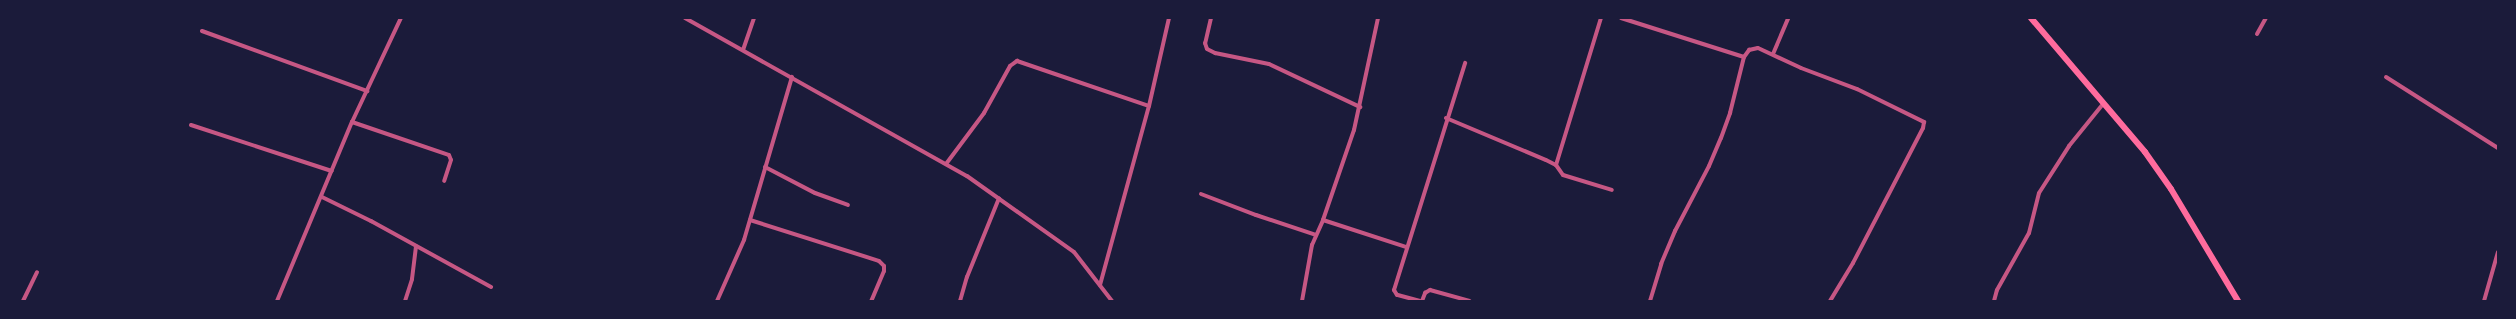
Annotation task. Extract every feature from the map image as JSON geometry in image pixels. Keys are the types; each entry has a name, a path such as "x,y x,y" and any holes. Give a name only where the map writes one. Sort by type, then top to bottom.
{"main road":[{"path":"2031,18 2145,152 2167,183 2238,301"}],"street":[{"path":"277,301 322,197 352,122 401,18"},
{"path":"686,18 946,164 999,198 1074,252 1112,301"},
{"path":"743,50 754,18"},
{"path":"1100,285 1149,106 1169,18"},
{"path":"1212,18 1205,44 1207,50 1270,64 1360,107"},
{"path":"1302,301 1308,262 1316,234 1323,220 1360,107 1378,18"},
{"path":"1556,165 1601,18"},
{"path":"1621,18 1744,57"},
{"path":"1773,54 1788,18"},
{"path":"2257,34 2266,18"},
{"path":"202,31 367,91"},
{"path":"1650,301 1661,264 1675,231 1709,166 1721,138 1730,113 1744,57 1753,48 1773,54 1801,68 1856,89 1924,122 1857,256 1830,301"},
{"path":"946,164 984,113 1010,66 1017,61 1149,106"},
{"path":"1465,63 1446,118 1394,290 1397,295 1421,301 1425,293 1430,290 1470,301"},
{"path":"717,301 744,240 792,77"},
{"path":"2386,77 2498,148"},
{"path":"1994,301 1996,290 2029,233 2039,193 2069,146 2103,104"},
{"path":"1446,118 1556,165 1563,175 1612,190"},
{"path":"352,122 449,155 451,160 444,181"},
{"path":"191,125 332,171"},
{"path":"765,167 815,193 848,205"},
{"path":"1201,194 1256,216 1316,234"},
{"path":"322,197 491,287"},
{"path":"960,301 967,277 999,198"},
{"path":"750,220 879,261 884,266 884,271 871,301"},
{"path":"1323,220 1406,247"},
{"path":"405,301 412,279 416,246"},
{"path":"2484,301 2498,252"},
{"path":"23,301 37,272"}]}
